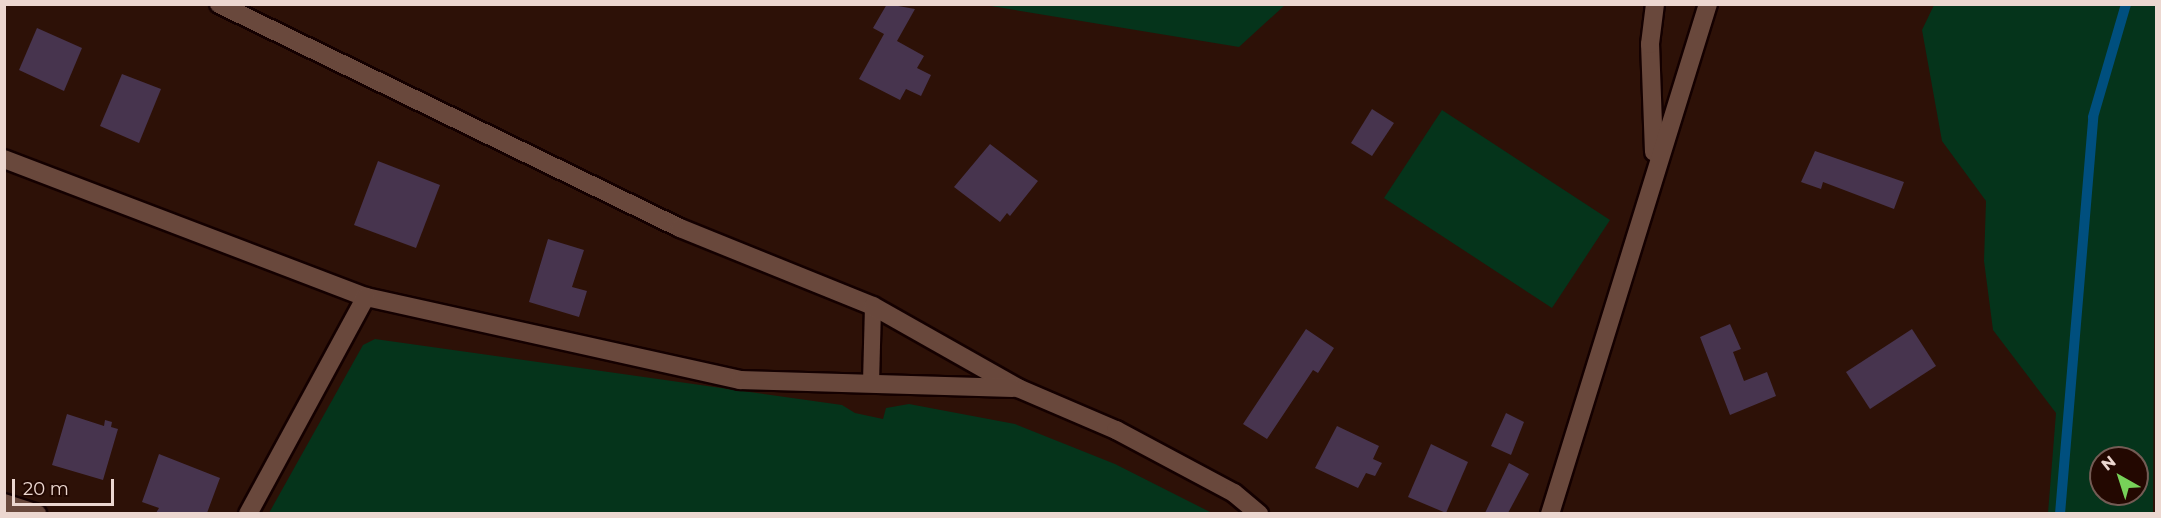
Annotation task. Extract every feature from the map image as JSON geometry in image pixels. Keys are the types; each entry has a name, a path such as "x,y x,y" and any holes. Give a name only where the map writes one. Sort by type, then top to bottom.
{"street":[{"path":"219,4 680,228 873,306 1018,388 1126,435 1234,493 1259,513"},
{"path":"1655,4 1650,44 1655,166"},
{"path":"1550,513 1655,166 1708,4"},
{"path":"4,159 366,297 740,380 1018,388"},
{"path":"248,513 366,297"},
{"path":"4,503 36,513"}],"lane":[{"path":"871,383 873,306"}],"green space":[{"path":"985,5 1285,5 1239,47"},
{"path":"1934,5 2156,5 2153,513 2048,513 2056,413 1993,330 1984,261 1986,201 1942,141 1922,30"},
{"path":"1442,110 1610,220 1552,308 1384,198"},
{"path":"375,339 842,405 855,413 883,419 886,408 909,404 1015,424 1115,464 1212,513 269,513 363,345"}],"building":[{"path":"887,4 915,9 897,41 924,56 917,68 931,75 921,96 906,89 900,100 859,79 884,34 873,28"},
{"path":"37,28 82,48 64,91 19,70"},
{"path":"122,74 161,89 139,143 100,126"},
{"path":"1372,109 1394,123 1372,156 1351,143"},
{"path":"990,144 1038,181 1010,216 1007,213 1000,222 954,187"},
{"path":"1815,151 1904,182 1894,209 1823,182 1821,189 1801,182"},
{"path":"378,161 440,185 416,248 354,225"},
{"path":"548,239 584,250 572,287 587,291 579,317 529,302"},
{"path":"1730,324 1741,349 1733,352 1744,381 1767,372 1776,396 1730,415 1700,337"},
{"path":"1306,329 1334,348 1318,373 1313,370 1267,439 1243,424"},
{"path":"1912,329 1936,366 1870,409 1846,372"},
{"path":"1506,413 1524,422 1511,455 1491,446"},
{"path":"67,414 104,426 105,420 112,422 111,427 118,429 103,480 52,465"},
{"path":"1337,426 1379,446 1373,459 1382,463 1375,476 1366,473 1358,488 1315,468"},
{"path":"1431,444 1468,462 1446,513 1408,497"},
{"path":"159,454 220,478 207,513 156,513 159,508 142,502"},
{"path":"1509,463 1529,474 1508,513 1485,513"}],"waterway":[{"path":"2060,514 2093,117 2126,4"}]}
